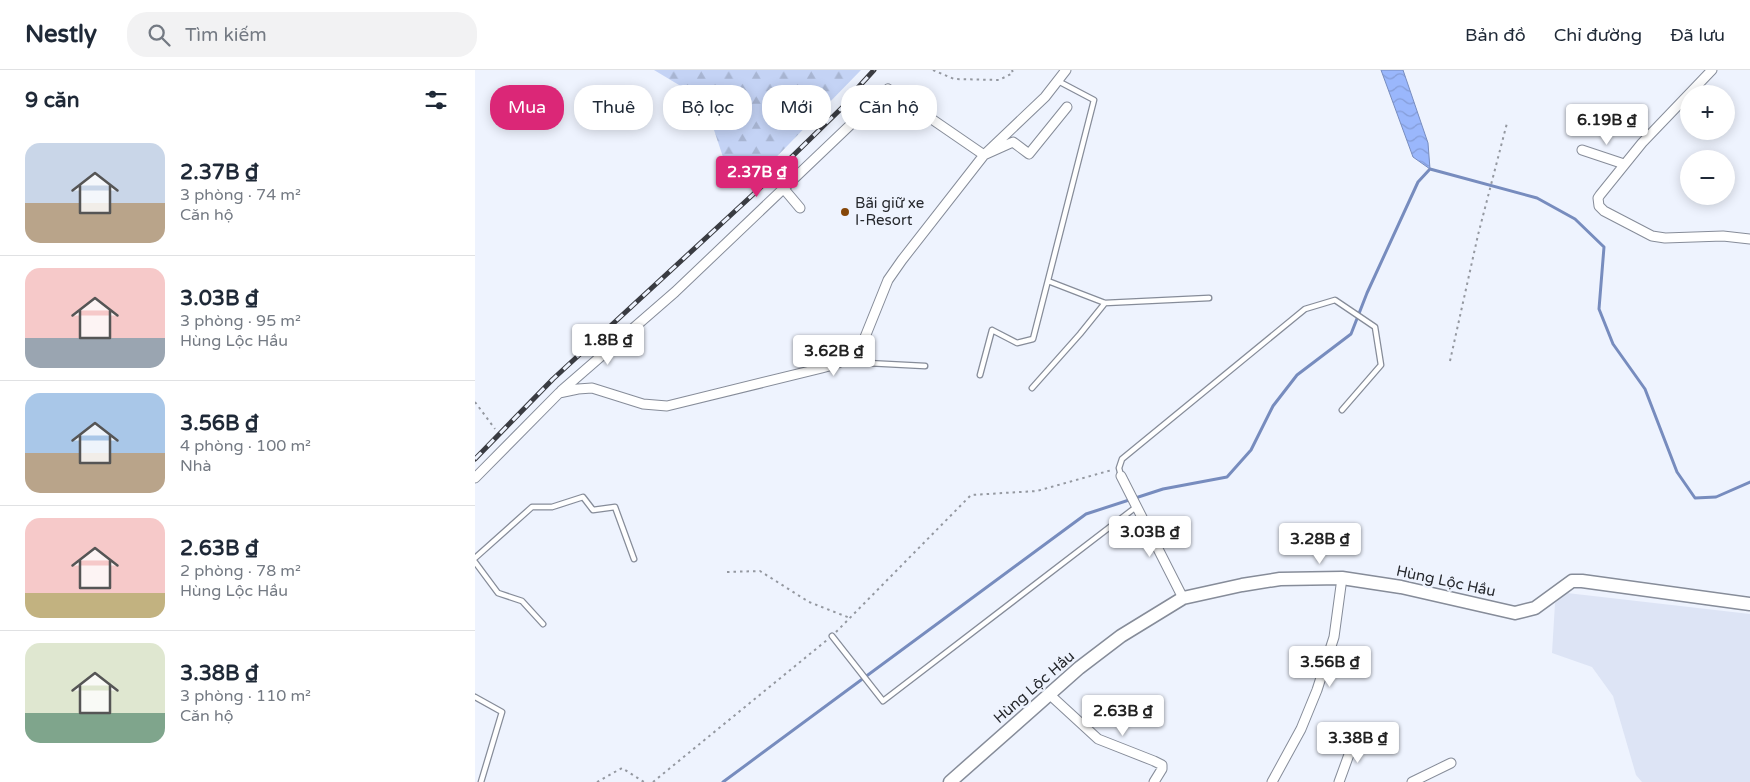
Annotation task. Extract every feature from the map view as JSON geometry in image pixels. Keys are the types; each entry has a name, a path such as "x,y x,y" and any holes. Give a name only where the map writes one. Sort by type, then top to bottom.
{"street":[{"path":"559,393 592,388 643,404 667,406 822,368 836,364 854,355 861,347 889,280 919,238 984,155 1045,96 1066,70"},
{"path":"1712,70 1624,164 1598,198 1599,206 1603,210 1652,236 1665,238 1708,236 1750,239"},
{"path":"475,478 559,393 675,292 888,89 984,155"},
{"path":"984,155 1013,142 1029,154 1067,107"},
{"path":"1582,150 1624,164"},
{"path":"784,189 800,208"},
{"path":"1120,472 1183,598"},
{"path":"1272,782 1301,729 1320,681 1334,637 1342,578"},
{"name":"Hùng Lộc Hầu","path":"950,782 1079,668 1121,636 1183,598 1280,579 1342,578 1401,587 1515,613 1535,608 1572,582 1582,581 1750,604"},
{"path":"1049,694 1098,739 1162,766 1155,782"},
{"path":"1339,782 1355,738"},
{"path":"1412,782 1451,763"}],"lane":[{"path":"979,375 992,330 1017,343 1033,339 1093,100 1058,81"},
{"path":"1048,281 1105,302 1209,298"},
{"path":"1120,472 1122,459 1305,309 1335,300 1375,328 1381,365 1342,410"},
{"path":"1032,388 1080,334 1105,302"},
{"path":"854,355 867,362 925,366"},
{"path":"543,624 522,601 498,593 475,560 532,507 552,507 583,497 593,510 615,507 634,559"},
{"path":"833,636 883,700 1137,506"},
{"path":"475,697 502,712 481,782"}],"path":[{"path":"933,70 954,80 999,80 1013,73 1012,70"},
{"path":"1450,361 1478,235 1507,123"},
{"path":"475,402 495,429"},
{"path":"653,782 833,636 971,495 1037,491 1120,472"},
{"path":"727,572 760,571 809,602 850,618"},
{"path":"597,782 622,768 644,782"}],"shaded area":[{"path":"1567,593 1750,614 1750,782 1642,782 1636,775 1613,696 1592,667 1552,653 1555,603"}],"green space":[{"path":"654,70 861,70 846,85 841,85 841,91 831,101 831,85 762,85 762,130 803,130 750,184 728,172 714,130 752,130 752,85 679,85"}],"water":[{"path":"1381,70 1403,70 1428,143 1430,169 1413,157"}],"waterway":[{"path":"1430,169 1537,198 1575,219 1604,247 1599,309 1613,344 1645,389 1677,472 1695,498 1716,497 1750,482"},
{"path":"723,782 1086,514 1163,489 1227,477 1251,450 1273,406 1297,375 1351,334 1367,293 1418,182 1430,169"}],"railway":[{"path":"475,459 553,379 759,189 853,97 854,92 874,70"}],"place":[{"name":"Bãi giữ xe I-Resort","path":"845,212"}]}
